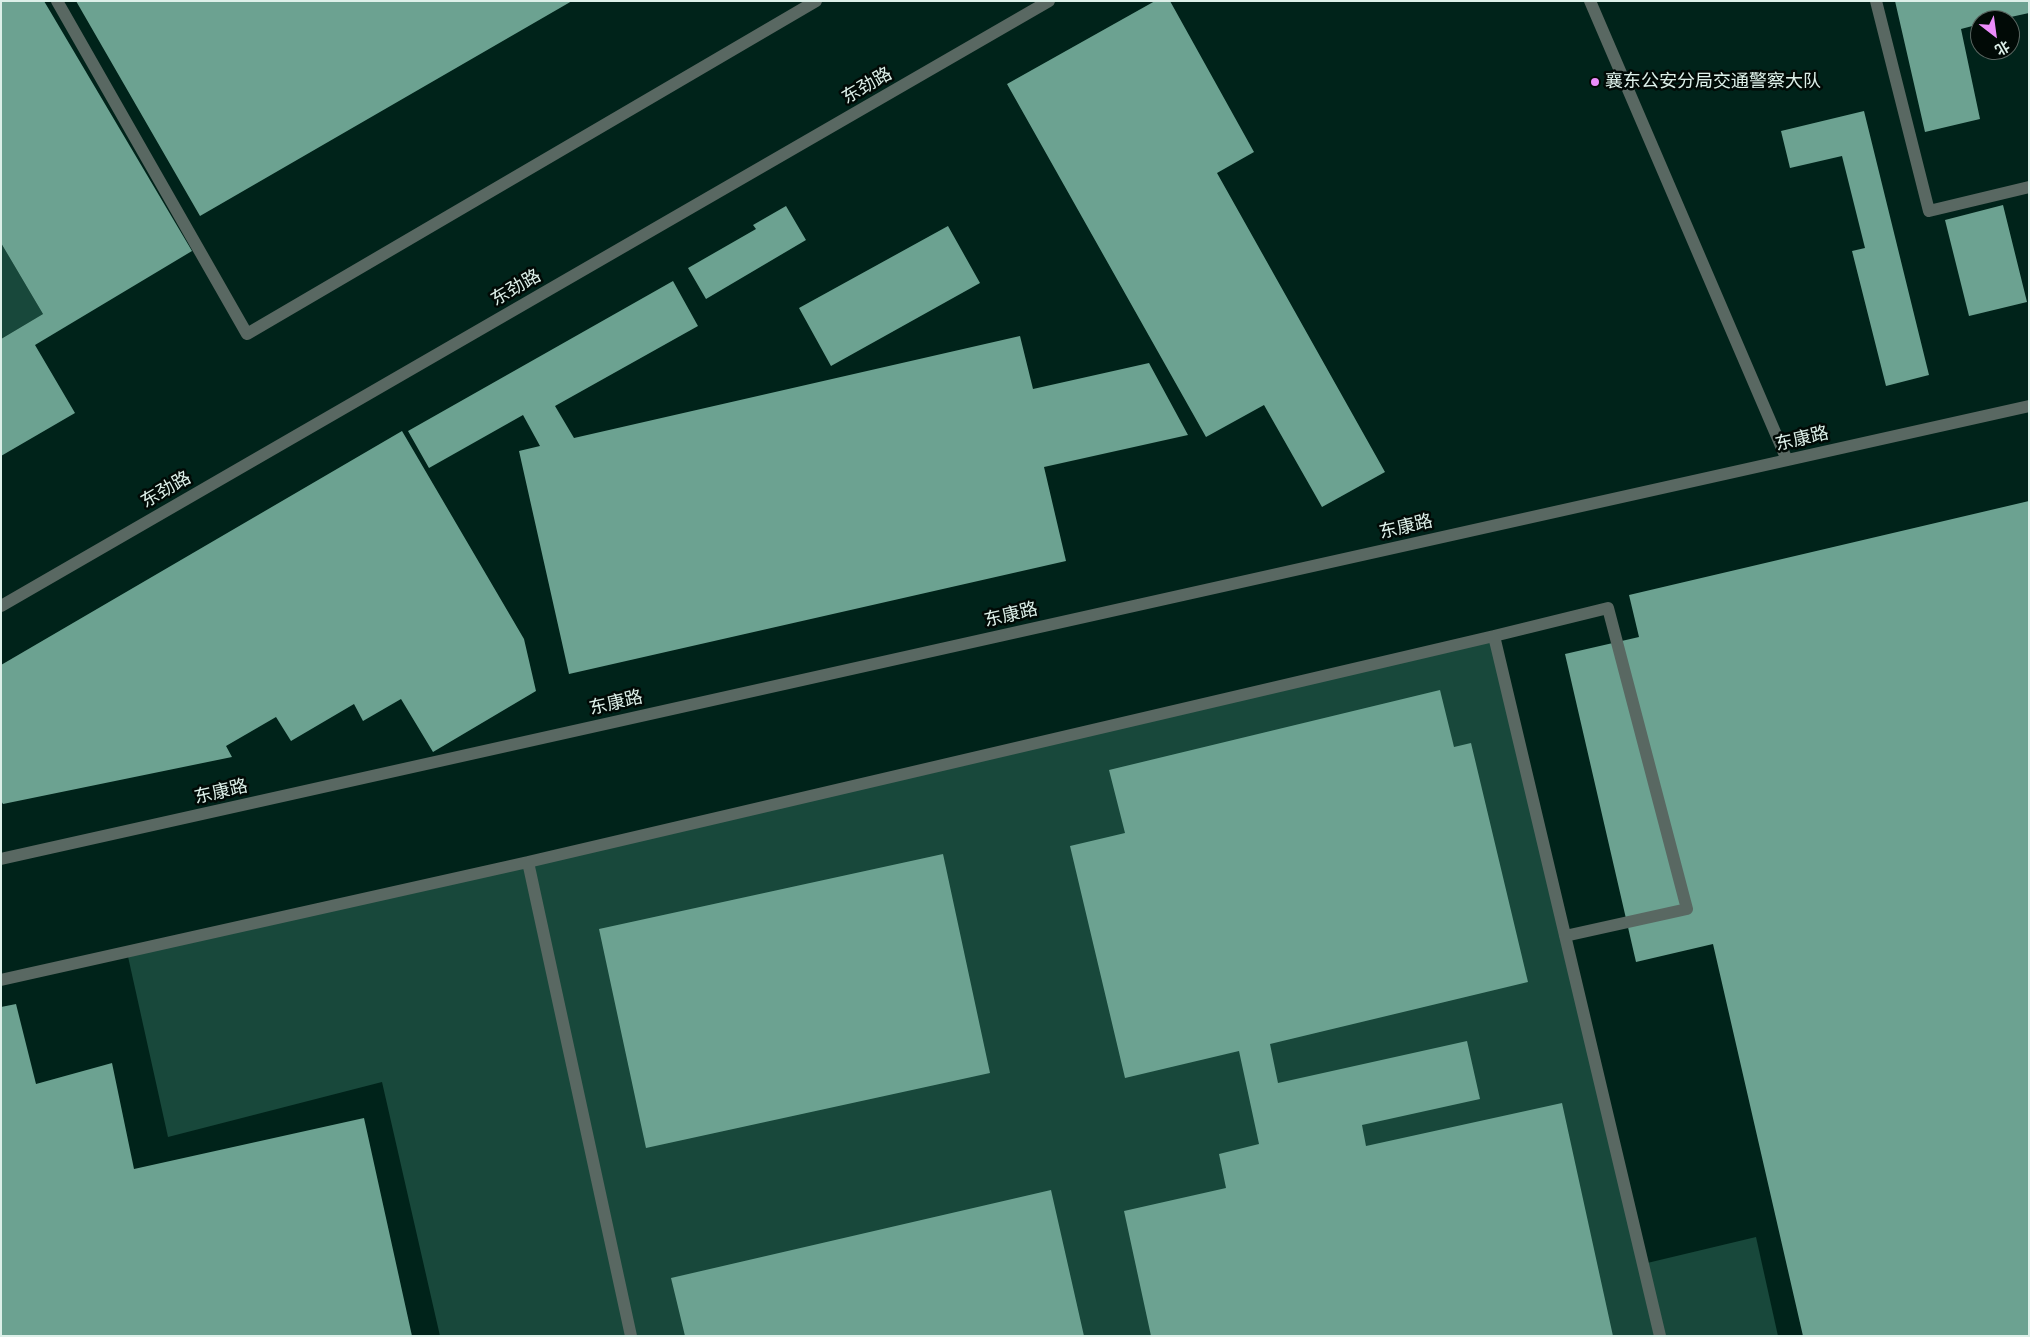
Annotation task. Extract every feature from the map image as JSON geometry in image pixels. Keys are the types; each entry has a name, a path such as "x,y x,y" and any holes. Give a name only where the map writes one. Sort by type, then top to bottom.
{"street":[{"path":"57,1 247,334 816,1"},
{"name":"东劲路","path":"1,606 1049,1"},
{"path":"1590,1 1788,460"},
{"path":"1876,1 1929,211 2029,187"},
{"name":"东康路","path":"1,859 2029,406"},
{"path":"1,980 528,862 1608,608 1687,909 1565,936"},
{"path":"1494,636 1660,1336"},
{"path":"528,862 631,1336"}],"green space":[{"path":"1,243 43,314 1,339"},
{"path":"1494,636 1643,1264 1756,1237 1778,1336 440,1336 382,1082 168,1137 127,952"}],"building":[{"path":"1,1 44,1 192,251 35,345 75,413 1,456 1,339 43,314 1,243"},
{"path":"76,1 572,1 200,216"},
{"path":"1155,1 1170,1 1254,152 1217,173 1385,472 1322,507 1264,405 1206,437 1007,84"},
{"path":"1895,1 2029,1 2029,13 2020,15 2020,10 1970,10 1970,27 1961,29 1980,119 1925,132"},
{"path":"1864,111 1929,375 1886,386 1852,251 1865,248 1842,156 1790,168 1781,131"},
{"path":"2003,205 2027,302 1969,316 1945,220"},
{"path":"786,206 806,240 706,299 688,268 756,229 753,225"},
{"path":"948,226 980,283 831,366 799,308"},
{"path":"673,281 698,326 555,406 574,438 1020,336 1033,389 1149,363 1188,435 1044,467 1066,561 569,674 519,451 540,446 523,415 429,468 408,431"},
{"path":"402,431 524,639 536,691 433,752 401,699 363,721 354,704 291,741 276,717 226,746 232,757 3,804 1,801 1,665"},
{"path":"2029,501 2029,1336 1803,1336 1713,944 1636,962 1565,654 1639,637 1629,595"},
{"path":"1440,690 1454,747 1471,743 1528,982 1270,1044 1278,1083 1467,1041 1480,1099 1362,1125 1366,1146 1562,1103 1613,1336 1151,1336 1124,1211 1226,1188 1219,1154 1259,1144 1239,1051 1125,1078 1070,846 1125,833 1109,770"},
{"path":"943,854 990,1073 646,1148 599,929"},
{"path":"16,1004 36,1084 112,1063 134,1169 364,1118 412,1336 1,1336 1,1007"},
{"path":"1051,1190 1084,1336 685,1336 671,1278"}],"place":[{"name":"襄东公安分局交通警察大队","path":"1595,82"}]}
